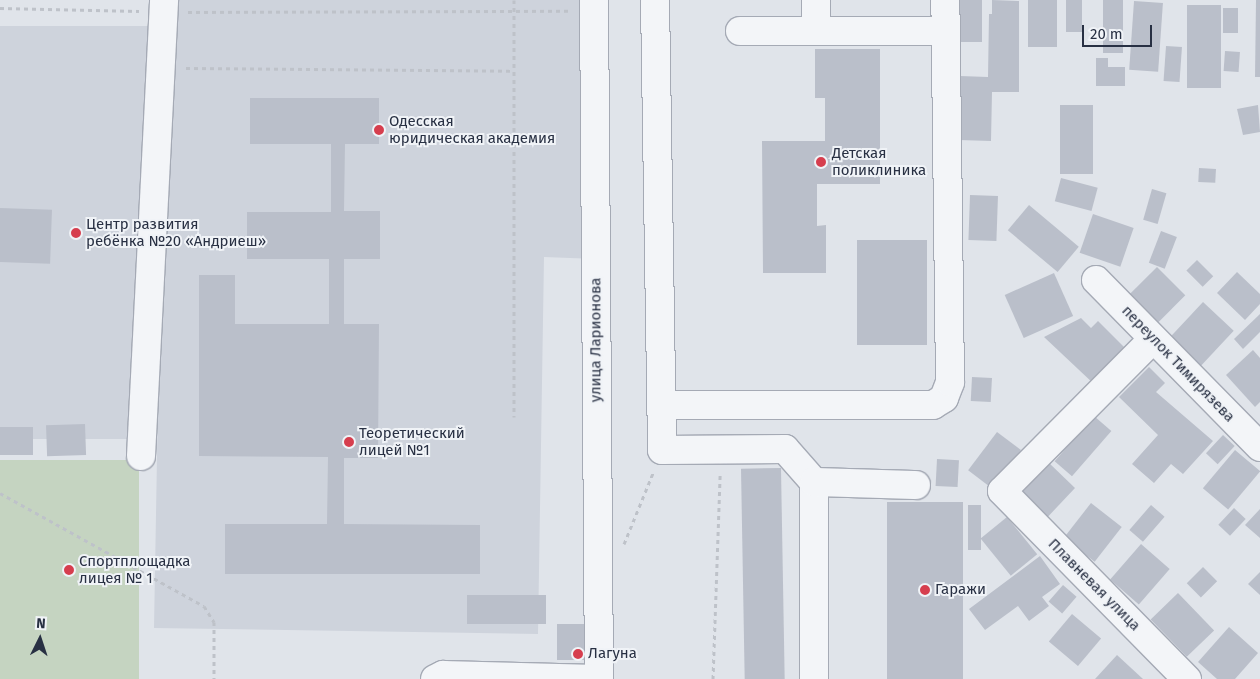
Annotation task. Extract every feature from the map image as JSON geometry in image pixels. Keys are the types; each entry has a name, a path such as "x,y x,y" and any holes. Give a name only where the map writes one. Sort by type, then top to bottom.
{"street":[{"path":"655,0 662,450 785,449 814,482 814,679"},
{"path":"816,0 816,31"},
{"path":"661,405 933,405 944,398 950,382 945,0"},
{"name":"улица Ларионова","path":"435,679 443,675 598,679 594,5"},
{"path":"141,456 164,6"},
{"path":"740,31 946,31"},
{"name":"переулок Тимирязева","path":"1096,280 1260,447"},
{"name":"Плавневая улица","path":"1152,339 1002,491 1187,679"},
{"path":"814,482 916,485"}],"path":[{"path":"514,0 514,417"},
{"path":"0,8 164,6 514,11 594,5"},
{"path":"160,68 514,71"},
{"path":"621,552 662,450"},
{"path":"713,679 721,450"},
{"path":"0,493 204,606 214,622 214,679"}],"shaded area":[{"path":"165,0 594,0 596,259 544,257 538,634 154,628"},
{"name":"Центр развития ребёнка №20 «Андриеш»","path":"0,26 154,26 154,439 0,439"}],"green space":[{"name":"Спортплощадка лицея № 1","path":"0,460 139,460 139,679 0,679"}],"building":[{"path":"959,0 982,0 982,42 959,42"},
{"path":"992,0 1019,1 1019,92 992,92 991,141 959,140 960,76 988,77 989,14 992,14"},
{"path":"1028,0 1057,0 1057,47 1028,47"},
{"path":"1066,0 1082,0 1082,32 1066,32"},
{"path":"1103,0 1123,0 1123,53 1103,53"},
{"path":"1256,0 1260,0 1260,77 1255,77"},
{"path":"1134,1 1163,3 1158,72 1129,70"},
{"path":"1187,5 1221,5 1221,88 1187,88"},
{"path":"1223,8 1238,8 1238,33 1223,33"},
{"path":"1166,46 1182,47 1180,82 1164,81"},
{"name":"Детская поликлиника","path":"815,49 880,49 880,184 817,184 817,226 826,225 826,273 763,273 762,141 825,141 825,98 815,98"},
{"path":"1225,51 1240,52 1239,72 1224,71"},
{"path":"1096,58 1108,58 1108,67 1125,67 1125,86 1096,86"},
{"path":"250,98 379,98 379,144 345,144 344,211 380,211 380,259 344,259 344,324 379,324 378,458 344,458 344,524 480,525 480,574 225,574 225,524 327,524 328,457 199,456 199,275 235,275 235,324 329,324 329,259 247,259 247,212 331,212 331,144 250,144"},
{"path":"1060,105 1093,105 1093,174 1060,174"},
{"path":"1258,105 1260,132 1243,135 1237,109"},
{"path":"1199,168 1216,169 1215,183 1198,182"},
{"path":"1061,178 1098,188 1091,211 1055,201"},
{"path":"1152,189 1166,193 1158,224 1143,220"},
{"path":"970,195 998,196 996,241 968,240"},
{"path":"1029,205 1079,247 1058,272 1008,230"},
{"path":"0,208 52,210 50,264 0,262"},
{"path":"1093,214 1134,228 1120,267 1080,253"},
{"path":"1161,231 1177,237 1165,269 1149,263"},
{"path":"857,240 927,240 927,345 857,345"},
{"path":"1197,260 1213,276 1203,287 1186,271"},
{"path":"1157,267 1185,295 1158,322 1130,294"},
{"path":"1237,272 1260,294 1260,304 1245,320 1217,293"},
{"path":"1054,273 1073,316 1024,338 1005,295"},
{"path":"1203,302 1234,331 1200,366 1170,338"},
{"path":"1260,314 1260,332 1243,349 1234,339"},
{"path":"1081,318 1091,328 1098,321 1128,351 1095,385 1044,337"},
{"path":"1253,350 1260,358 1260,402 1255,407 1226,375"},
{"path":"1149,367 1165,383 1156,392 1213,441 1183,474 1171,464 1154,483 1132,464 1158,435 1119,397"},
{"path":"972,377 992,378 991,402 971,401"},
{"path":"1094,416 1111,431 1072,476 1055,461"},
{"path":"85,424 86,455 47,456 46,425"},
{"path":"0,427 33,427 33,455 0,455"},
{"path":"997,432 1021,450 992,488 968,470"},
{"path":"1223,435 1235,446 1218,464 1206,453"},
{"path":"1235,450 1260,472 1228,510 1203,488"},
{"path":"937,459 959,460 958,487 936,486"},
{"path":"1047,461 1075,488 1042,523 1022,503 1022,488"},
{"path":"781,468 785,679 745,679 741,469"},
{"name":"Гаражи","path":"887,502 963,502 963,679 887,679"},
{"path":"1091,503 1122,527 1095,562 1064,538"},
{"path":"968,505 981,505 981,550 968,550"},
{"path":"1151,505 1165,517 1143,542 1129,530"},
{"path":"1234,508 1246,519 1230,536 1218,525"},
{"path":"1260,509 1260,538 1245,525"},
{"path":"1007,517 1037,554 1011,576 981,538"},
{"path":"1141,544 1170,569 1139,604 1110,579"},
{"path":"1040,556 1060,584 1042,597 1049,606 1029,621 1018,606 985,630 969,609"},
{"path":"1203,567 1217,581 1201,597 1187,583"},
{"path":"1260,572 1260,595 1248,584"},
{"path":"1063,585 1077,597 1062,613 1049,602"},
{"path":"1178,593 1214,630 1187,657 1151,619"},
{"path":"467,595 546,595 546,624 467,624"},
{"path":"1072,614 1101,638 1078,666 1049,642"},
{"path":"557,624 588,624 588,660 557,660"},
{"path":"1229,627 1258,653 1235,679 1217,679 1198,662"},
{"path":"1117,655 1143,679 1095,679"}],"place":[{"name":"Одесская юридическая академия","path":"379,130"},
{"name":"Детская поликлиника","path":"821,162"},
{"name":"Центр развития ребёнка №20 «Андриеш»","path":"76,233"},
{"name":"Теоретический лицей №1","path":"349,442"},
{"name":"Спортплощадка лицея № 1","path":"69,570"},
{"name":"Гаражи","path":"925,590"},
{"name":"Лагуна","path":"578,654"}]}
